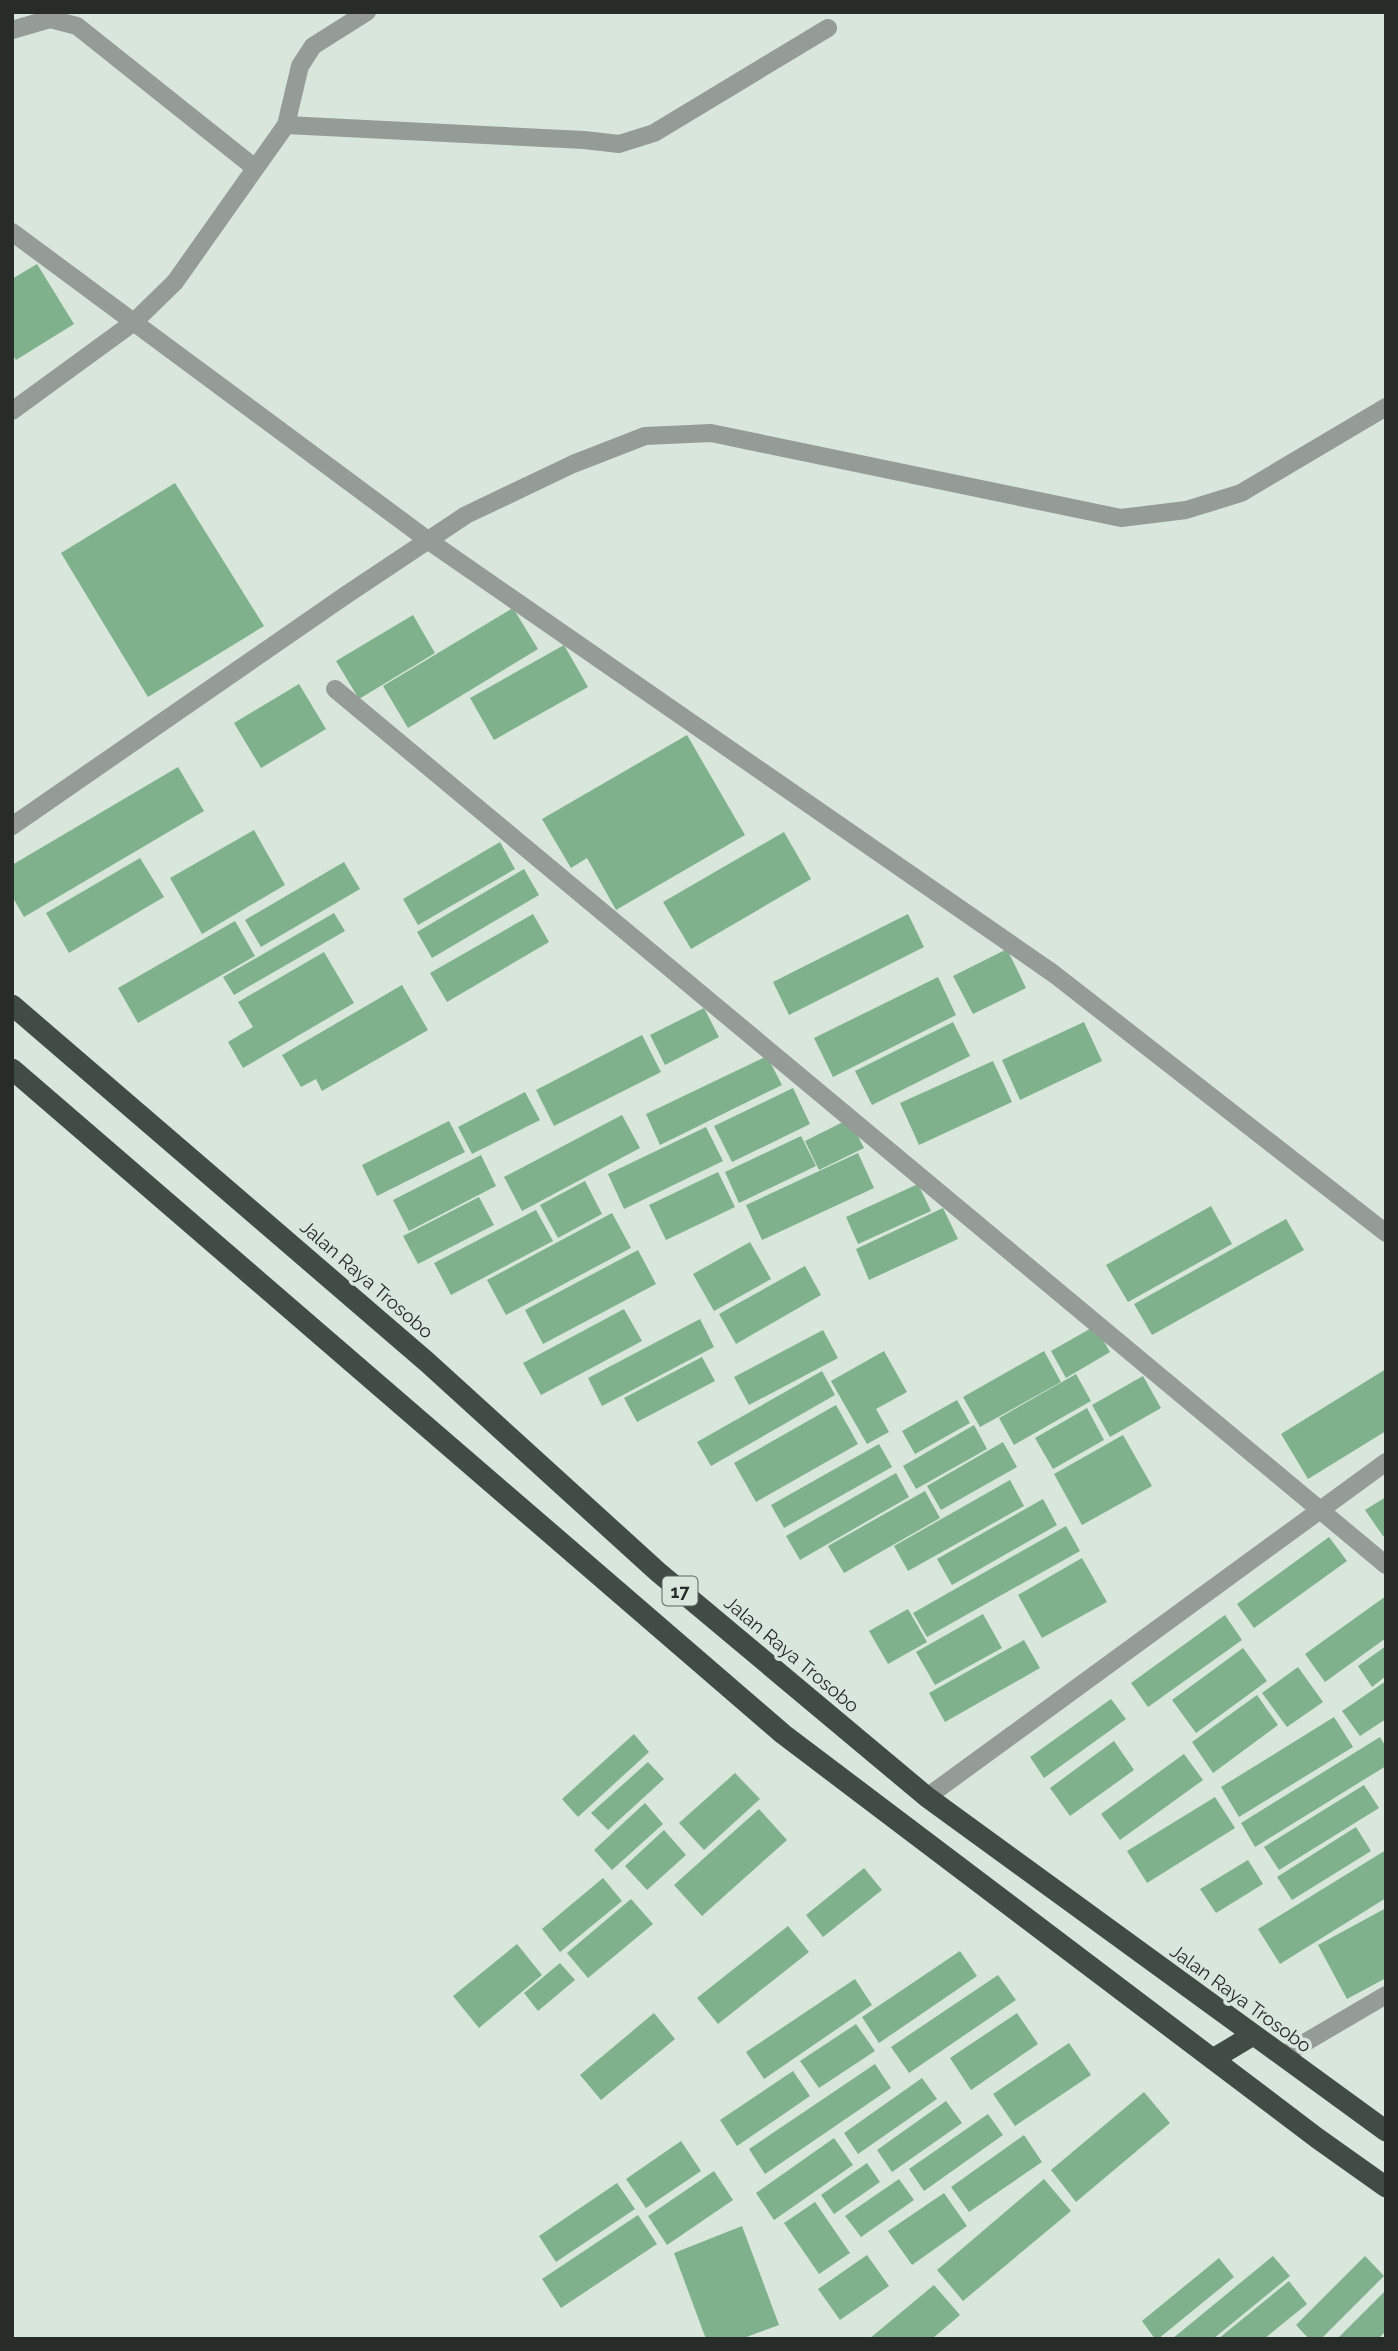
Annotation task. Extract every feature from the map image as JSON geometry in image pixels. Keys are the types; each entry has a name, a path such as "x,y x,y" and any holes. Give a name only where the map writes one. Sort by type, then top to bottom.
{"highway":[{"name":"Jalan Raya Trosobo","path":"12,1005 427,1362 657,1572 927,1797 1386,2131"},
{"name":"17","path":"12,1069 783,1734 1213,2059 1386,2186"},
{"path":"1213,2059 1253,2035"}],"street":[{"path":"12,411 139,316 175,282 286,125 300,66 313,46 367,12"},
{"path":"12,30 50,19 77,26 255,169"},
{"path":"286,125 584,139 619,144 654,133 828,28"},
{"path":"12,232 139,316 431,539 1054,974 1386,1233"},
{"path":"12,826 466,515 573,464 645,436 711,433 1121,518 1186,510 1241,493 1386,407"},
{"path":"335,689 1386,1565"},
{"path":"927,1797 1386,1462"},
{"path":"1282,2056 1386,1995"}],"building":[{"path":"37,264 74,324 16,360 12,354 12,279"},
{"path":"175,483 264,626 148,697 61,553"},
{"path":"513,608 538,649 408,728 383,686"},
{"path":"413,615 435,653 359,699 336,661"},
{"path":"564,645 588,687 494,740 470,698"},
{"path":"299,684 326,729 261,768 234,723"},
{"path":"687,735 745,835 616,910 587,858 571,868 542,819"},
{"path":"178,767 204,811 24,917 12,896 12,865"},
{"path":"254,830 285,885 202,934 170,878"},
{"path":"784,832 811,879 691,949 663,902"},
{"path":"500,842 515,869 418,925 403,899"},
{"path":"140,858 164,897 69,953 46,913"},
{"path":"344,862 360,889 261,947 245,920"},
{"path":"524,869 539,895 432,958 417,932"},
{"path":"334,913 345,931 234,995 223,977"},
{"path":"533,914 549,942 447,1002 430,973"},
{"path":"908,914 924,947 789,1015 773,982"},
{"path":"235,921 255,956 138,1023 118,988"},
{"path":"1007,949 1026,988 973,1014 953,976"},
{"path":"324,952 354,1003 243,1068 228,1042 253,1027 238,1002"},
{"path":"938,977 956,1015 833,1077 814,1038"},
{"path":"402,985 428,1030 322,1091 316,1079 301,1087 282,1055"},
{"path":"704,1008 719,1037 665,1065 650,1035"},
{"path":"953,1022 970,1056 872,1105 855,1071"},
{"path":"1084,1022 1102,1061 1020,1100 1002,1060"},
{"path":"642,1035 661,1072 554,1126 536,1090"},
{"path":"767,1056 782,1085 660,1145 646,1114"},
{"path":"993,1061 1012,1102 919,1145 900,1103"},
{"path":"793,1088 810,1124 732,1162 714,1126"},
{"path":"525,1092 540,1120 472,1154 458,1127"},
{"path":"622,1115 640,1148 522,1211 504,1177"},
{"path":"849,1119 864,1148 819,1170 805,1141"},
{"path":"449,1121 465,1152 377,1196 362,1165"},
{"path":"706,1127 723,1161 624,1209 608,1174"},
{"path":"801,1136 816,1166 739,1203 725,1172"},
{"path":"858,1153 874,1188 762,1240 746,1205"},
{"path":"481,1155 496,1186 409,1231 393,1200"},
{"path":"718,1172 735,1207 666,1240 649,1205"},
{"path":"585,1181 602,1214 558,1238 540,1205"},
{"path":"918,1184 931,1211 858,1244 846,1217"},
{"path":"479,1197 494,1225 418,1264 403,1236"},
{"path":"1211,1206 1232,1244 1128,1302 1106,1265"},
{"path":"943,1208 958,1239 869,1280 856,1249"},
{"path":"536,1210 553,1241 451,1295 434,1263"},
{"path":"612,1213 631,1248 506,1315 487,1280"},
{"path":"1286,1219 1304,1250 1152,1335 1134,1304"},
{"path":"750,1242 771,1279 714,1311 693,1274"},
{"path":"638,1250 656,1284 543,1344 525,1310"},
{"path":"805,1266 821,1295 736,1344 719,1314"},
{"path":"624,1309 642,1341 541,1395 523,1363"},
{"path":"700,1319 714,1347 602,1406 588,1378"},
{"path":"1095,1326 1110,1352 1066,1378 1051,1351"},
{"path":"823,1330 838,1358 749,1405 734,1377"},
{"path":"884,1351 907,1392 876,1409 889,1432 867,1444 831,1381"},
{"path":"1044,1351 1061,1382 980,1427 963,1397"},
{"path":"702,1357 715,1381 637,1422 624,1398"},
{"path":"1386,1369 1386,1431 1308,1479 1281,1434"},
{"path":"822,1371 835,1395 711,1466 697,1442"},
{"path":"1076,1374 1091,1401 1014,1445 999,1418"},
{"path":"1143,1376 1161,1408 1110,1437 1092,1405"},
{"path":"957,1400 970,1423 915,1454 902,1431"},
{"path":"836,1405 858,1444 756,1502 734,1463"},
{"path":"1087,1408 1104,1440 1053,1469 1035,1438"},
{"path":"974,1425 987,1449 916,1489 903,1466"},
{"path":"1123,1435 1152,1486 1082,1525 1054,1474"},
{"path":"1003,1442 1017,1467 941,1510 927,1486"},
{"path":"879,1444 892,1467 784,1528 771,1505"},
{"path":"896,1473 909,1497 800,1560 786,1536"},
{"path":"1010,1480 1024,1506 908,1571 894,1546"},
{"path":"925,1491 940,1518 844,1573 828,1546"},
{"path":"1386,1497 1386,1535 1383,1536 1365,1510"},
{"path":"1043,1499 1057,1525 952,1585 937,1559"},
{"path":"1066,1526 1080,1551 927,1637 913,1613"},
{"path":"1329,1537 1347,1561 1254,1628 1237,1604"},
{"path":"1082,1558 1107,1602 1042,1638 1018,1595"},
{"path":"1386,1596 1386,1638 1325,1682 1305,1654"},
{"path":"908,1609 927,1642 888,1664 869,1631"},
{"path":"983,1614 1002,1648 935,1685 916,1652"},
{"path":"1225,1615 1242,1640 1148,1707 1131,1683"},
{"path":"1024,1640 1040,1668 945,1722 929,1693"},
{"path":"1386,1646 1386,1676 1372,1687 1358,1666"},
{"path":"1243,1648 1267,1681 1196,1733 1172,1700"},
{"path":"1298,1667 1323,1702 1287,1727 1262,1693"},
{"path":"1386,1681 1386,1719 1360,1736 1342,1711"},
{"path":"1257,1695 1278,1725 1213,1773 1192,1742"},
{"path":"1111,1699 1126,1719 1044,1778 1030,1757"},
{"path":"1334,1717 1353,1747 1239,1817 1221,1787"},
{"path":"634,1734 649,1752 578,1817 562,1799"},
{"path":"1380,1737 1386,1747 1386,1766 1255,1847 1241,1823"},
{"path":"1114,1741 1134,1770 1070,1816 1050,1788"},
{"path":"1184,1754 1203,1780 1120,1840 1101,1814"},
{"path":"648,1762 664,1779 608,1830 591,1813"},
{"path":"735,1773 760,1799 704,1850 679,1823"},
{"path":"1364,1785 1379,1808 1279,1870 1264,1847"},
{"path":"1215,1797 1235,1828 1147,1883 1127,1851"},
{"path":"645,1803 663,1824 612,1870 594,1850"},
{"path":"759,1809 787,1840 702,1916 674,1885"},
{"path":"1356,1827 1371,1851 1292,1900 1277,1877"},
{"path":"664,1830 686,1855 647,1890 625,1866"},
{"path":"1386,1850 1386,1898 1280,1964 1258,1929"},
{"path":"1248,1860 1263,1884 1216,1913 1200,1889"},
{"path":"864,1868 882,1890 823,1937 806,1915"},
{"path":"603,1878 622,1901 560,1952 542,1929"},
{"path":"631,1899 653,1924 588,1978 567,1953"},
{"path":"1386,1908 1386,1978 1347,1999 1318,1945"},
{"path":"788,1926 809,1952 718,2024 697,1998"},
{"path":"517,1944 542,1975 479,2028 453,1996"},
{"path":"960,1951 977,1976 879,2043 862,2017"},
{"path":"560,1963 575,1980 538,2011 524,1993"},
{"path":"998,1975 1016,2000 909,2073 891,2047"},
{"path":"855,1979 872,2005 764,2079 746,2052"},
{"path":"654,2013 675,2039 601,2100 580,2075"},
{"path":"1017,2013 1038,2044 971,2090 950,2058"},
{"path":"856,2024 875,2051 819,2088 800,2061"},
{"path":"1069,2043 1091,2075 1015,2126 993,2094"},
{"path":"875,2064 891,2088 765,2174 749,2149"},
{"path":"793,2071 810,2096 737,2146 720,2120"},
{"path":"922,2078 937,2099 858,2154 844,2133"},
{"path":"1144,2092 1170,2123 1076,2202 1051,2170"},
{"path":"946,2101 962,2123 892,2172 877,2150"},
{"path":"988,2114 1003,2135 924,2191 909,2169"},
{"path":"1024,2135 1042,2162 969,2212 951,2187"},
{"path":"834,2138 853,2165 774,2220 756,2193"},
{"path":"681,2141 701,2171 646,2208 626,2179"},
{"path":"867,2163 880,2182 834,2214 821,2195"},
{"path":"714,2171 733,2200 667,2245 648,2216"},
{"path":"899,2179 914,2200 861,2237 845,2216"},
{"path":"1044,2179 1071,2211 963,2301 937,2270"},
{"path":"617,2183 635,2209 556,2262 539,2236"},
{"path":"944,2193 967,2226 912,2265 888,2231"},
{"path":"815,2202 850,2253 819,2274 784,2223"},
{"path":"638,2215 657,2244 561,2308 542,2279"},
{"path":"742,2226 779,2325 741,2339 706,2339 674,2253"},
{"path":"867,2255 889,2286 840,2320 818,2289"},
{"path":"1273,2256 1290,2276 1213,2339 1172,2339"},
{"path":"1365,2256 1384,2276 1321,2339 1309,2339 1296,2325"},
{"path":"1219,2258 1234,2277 1155,2339 1142,2321"},
{"path":"1289,2281 1307,2304 1264,2339 1218,2339"},
{"path":"934,2285 960,2315 932,2339 869,2339"},
{"path":"1386,2290 1386,2331 1378,2339 1337,2339"}]}
